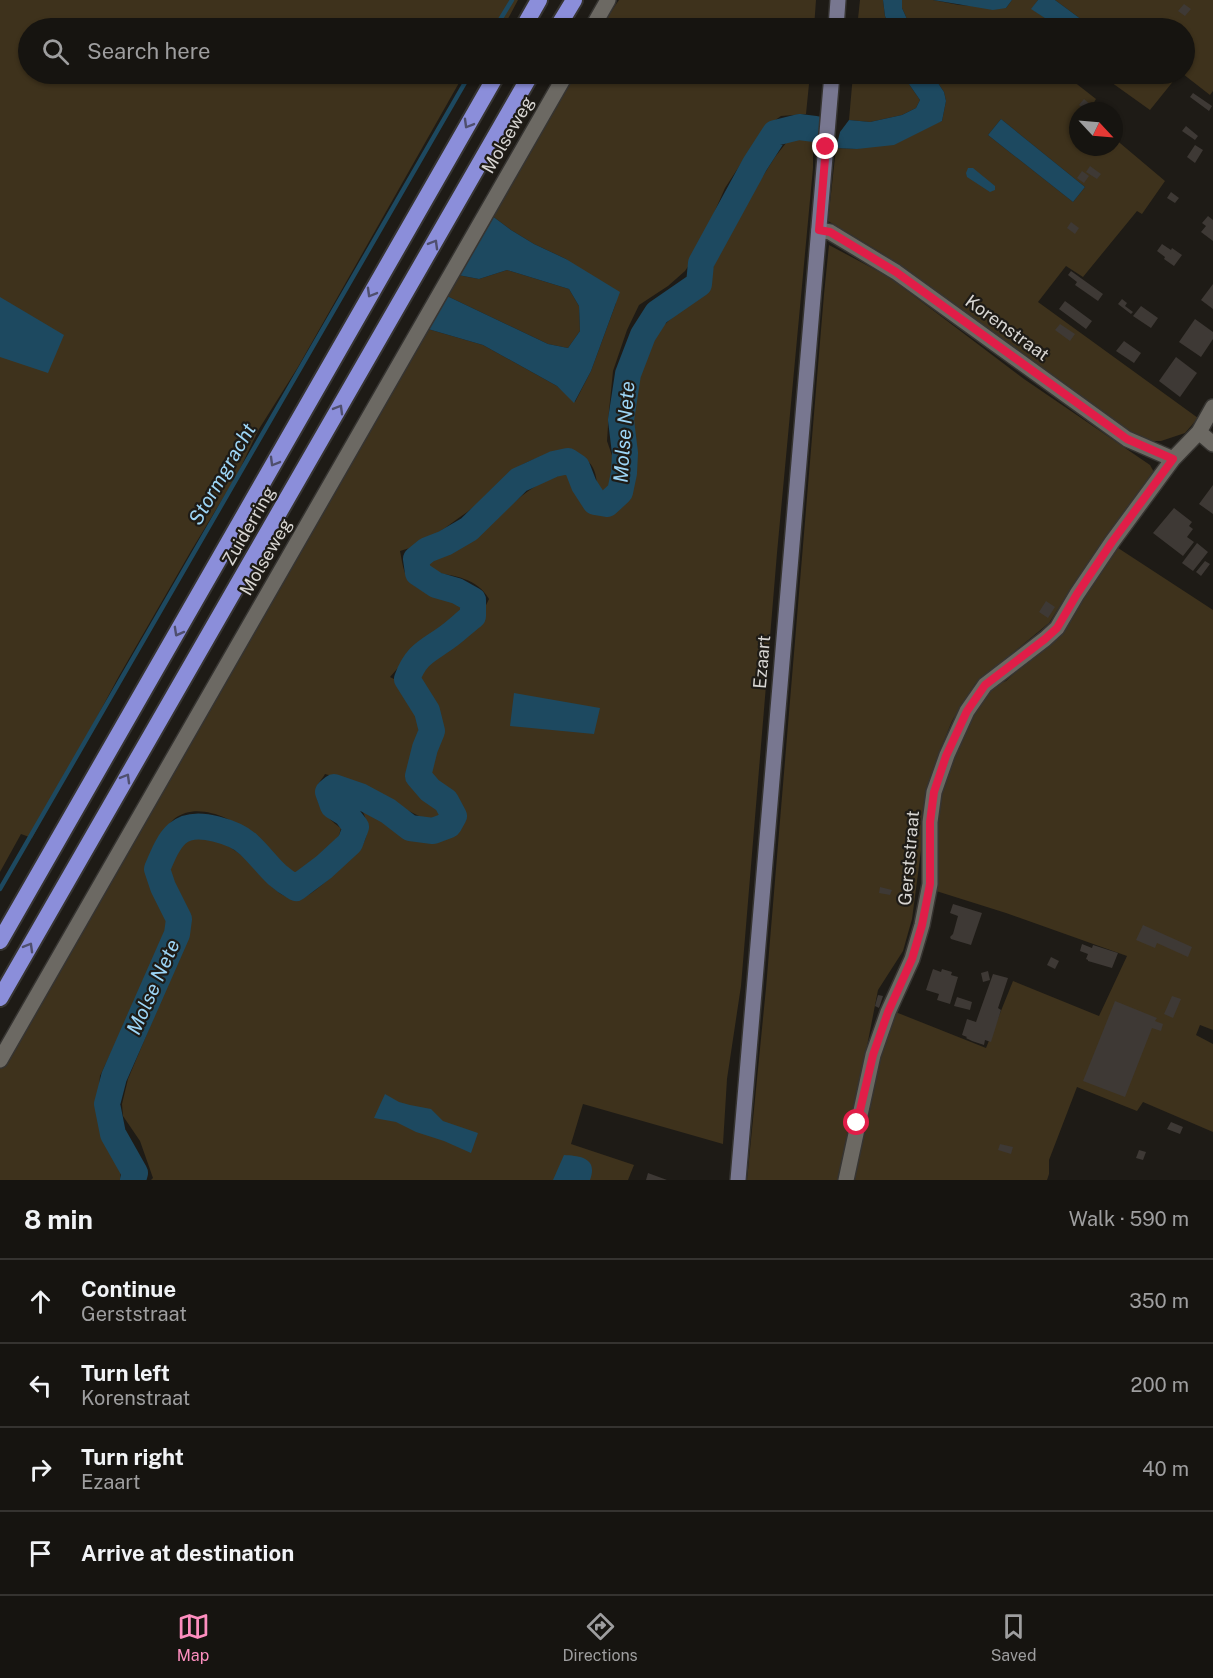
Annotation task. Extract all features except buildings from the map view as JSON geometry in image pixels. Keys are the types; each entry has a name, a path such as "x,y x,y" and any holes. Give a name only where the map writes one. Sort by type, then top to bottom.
{"highway":[{"path":"529,18 539,0"},
{"path":"563,18 574,0"},
{"name":"Zuiderring","path":"0,941 492,84"},
{"name":"Zuiderring","path":"0,998 525,84"}],"main road":[{"path":"837,18 838,0"},
{"name":"Ezaart","path":"738,1180 831,84"}],"street":[{"path":"598,18 608,0"},
{"name":"Molseweg","path":"0,1060 560,84"},
{"name":"Korenstraat","path":"819,230 830,232 896,272 1127,439 1173,459"},
{"name":"Gerststraat","path":"846,1180 873,1055 888,1012 912,959 922,925 930,884 930,822 934,792 946,756 967,711 985,685 1057,628 1112,542 1173,459 1199,432 1213,407"},
{"path":"1199,432 1213,444"}],"shaded area":[{"path":"0,0 518,0 508,18 18,18 18,84 458,84 298,367 259,429 237,475 119,676 32,838 21,834 0,872"},
{"path":"619,0 816,0 815,18 607,18"},
{"path":"860,0 883,0 886,18 858,18"},
{"path":"902,0 933,0 959,5 1006,8 1012,0 1038,0 1032,9 1045,18 906,18 902,8"},
{"path":"1055,0 1213,0 1213,91 1210,95 1195,83 1195,18 1079,18"},
{"path":"566,84 809,84 806,114 781,116 764,128 725,188 695,256 685,271 668,286 639,305 627,330 613,371 607,441 614,461 612,482 607,492 604,494 597,487 594,471 588,461 577,455 565,453 537,458 509,473 476,505 438,532 400,551 405,572 411,583 434,595 460,603 464,607 457,617 423,639 390,677 396,680 419,710 419,727 409,767 411,784 421,796 444,810 442,817 432,820 421,817 344,779 325,774 317,787 317,799 327,816 341,828 339,836 301,873 294,873 250,832 223,817 213,813 193,811 174,819 151,853 147,869 166,917 162,944 100,1076 97,1104 99,1124 108,1148 121,1169 120,1180 0,1180 0,1063 428,329 483,345 557,386 575,402 591,371 616,303 566,259 534,244 491,215"},
{"path":"852,84 909,84 920,100 916,108 902,115 870,122 849,120"},
{"path":"939,84 1077,84 1096,99 1094,102 1069,102 1069,156 1123,156 1123,146 1165,181 1142,214 1137,211 1083,277 1066,266 1038,302 1198,418 1185,433 1161,441 1148,441 1134,436 880,252 828,221 836,148 857,149 942,121 946,101","holes":["1001,119 1085,187 1073,202 988,135"]},
{"path":"1114,84 1171,84 1150,110"},
{"path":"802,133 813,135 813,168 777,553 741,986 727,1079 723,1144 583,1104 571,1144 634,1165 628,1180 151,1180 153,1178 140,1141 123,1116 122,1104 128,1079 183,948 188,913 171,876 171,865 185,839 198,833 227,845 243,856 275,890 288,898 295,899 304,897 317,889 360,849 367,831 363,812 369,808 416,833 437,837 451,835 458,829 462,814 448,795 428,776 427,765 439,731 440,718 436,703 417,671 468,629 489,599 472,582 433,572 427,563 428,556 442,552 462,541 506,503 508,508 536,486 560,475 569,473 589,505 605,511 622,502 627,491 634,458 629,441 630,409 640,370 654,334 703,290 742,209 790,138"},
{"path":"829,245 889,277 1024,379 1150,465 1155,474 1049,623 975,684 952,721 941,748 926,813 912,919 903,951 878,990 851,1128 838,1180 747,1180 766,988"},
{"path":"507,270 569,289 579,306 580,331 568,348 548,344 447,296 458,275 479,279"},
{"path":"1115,546 1213,610 1213,1030 1200,1025 1196,1035 1213,1044 1213,1132 1143,1102 1137,1111 1077,1087 1049,1160 1047,1180 851,1180 872,1081 893,1011 986,1048 1013,981 1099,1016 1127,956 933,890 936,813 941,788 971,715 993,686 1006,681 1061,630"}],"water":[{"path":"883,0 902,0 902,8 906,18 886,18"},
{"path":"933,0 1012,0 1006,8 993,10"},
{"path":"1038,0 1055,0 1079,18 1045,18 1031,9"},
{"path":"909,84 939,84 946,101 942,121 894,145 857,149 836,148 840,132 849,120 870,122 902,115 916,108 920,100"},
{"path":"1001,119 1085,187 1073,202 988,135"},
{"path":"968,168 973,168 995,186 995,190 990,192 967,177"},
{"path":"491,215 534,244 566,259 620,292 591,371 574,403 557,386 483,345 428,329 447,296 548,344 568,348 580,331 579,306 569,289 507,270 479,279 458,275"},
{"path":"0,297 64,335 48,373 0,357"},
{"path":"514,693 600,708 594,734 510,726"},
{"path":"385,1094 399,1102 431,1109 443,1121 478,1133 471,1153 396,1122 374,1118"},
{"path":"564,1155 576,1156 590,1163 592,1173 590,1180 553,1180"}],"waterway":[{"name":"Stormgracht","path":"501,18 512,0"},
{"name":"Stormgracht","path":"0,889 464,84"},
{"name":"Molse Nete","path":"133,1180 135,1173 113,1134 107,1104 114,1077 177,934 179,919 157,869 171,840 184,829 193,827 216,829 229,833 245,842 275,873 296,888 350,843 356,827 346,814 333,806 328,792 334,787 360,796 388,811 410,828 433,831 449,825 454,816 446,801 430,790 418,776 432,731 427,711 407,679 419,657 473,616 473,600 457,591 436,585 418,573 416,559 427,550 469,529 519,480 554,464 568,461 577,467 584,485 595,502 607,504 620,492 625,453 621,420 628,374 643,335 657,313 699,284 701,263 755,164 775,133 799,127 815,129"}],"route":[{"path":"826,147 819,230 830,232 896,272 1127,439 1173,459 1112,542 1057,628 985,685 967,711 946,756 934,792 930,822 930,884 922,925 912,959 888,1012 873,1055 857,1123"}]}
